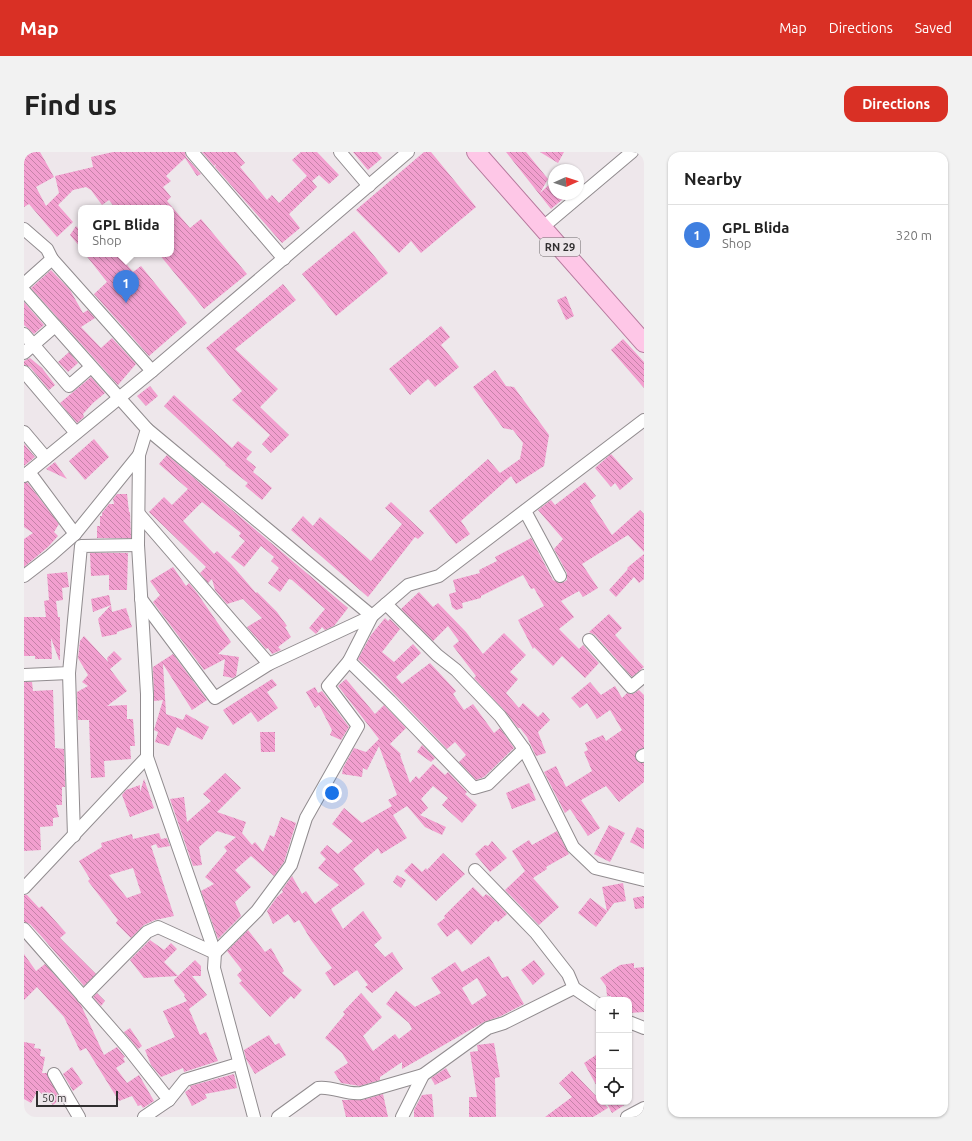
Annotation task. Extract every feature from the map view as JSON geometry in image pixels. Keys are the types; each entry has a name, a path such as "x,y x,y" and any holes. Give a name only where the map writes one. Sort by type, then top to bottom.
{"main road":[{"name":"RN 29","path":"476,152 644,343"}],"street":[{"path":"192,152 284,259"},
{"path":"340,152 369,186"},
{"path":"75,534 26,474 152,371 408,152"},
{"path":"543,228 632,152"},
{"path":"24,229 47,249 52,259 152,371"},
{"path":"24,284 52,259"},
{"path":"24,292 147,429 372,616"},
{"path":"29,349 55,326"},
{"path":"24,334 29,349 68,386 90,367"},
{"path":"24,372 76,433"},
{"path":"141,599 215,698 268,664 372,616 408,585 439,576 644,420"},
{"path":"147,429 139,455 138,545 147,694 147,757 215,953 214,968 238,1064 254,1117"},
{"path":"24,432 46,458"},
{"path":"24,576 75,534 139,455"},
{"path":"525,511 560,576"},
{"path":"139,514 268,664"},
{"path":"74,836 69,673 81,546 138,545"},
{"path":"386,604 437,655 456,670 500,716 524,749 574,847 595,868 644,880"},
{"path":"215,953 257,911 291,865 306,818 358,726 328,686 349,661 372,616"},
{"path":"589,640 631,687 644,676"},
{"path":"349,661 474,788 488,784 524,749"},
{"path":"24,675 69,673"},
{"path":"26,883 74,836 147,757"},
{"path":"475,870 536,932 568,974 574,988 596,1003"},
{"path":"83,997 147,932 158,927 215,953"},
{"path":"24,929 128,1048 169,1100"},
{"path":"278,1117 318,1088 326,1087 350,1094 361,1093 423,1075 488,1028 504,1023 574,988"},
{"path":"632,1023 644,1028"},
{"path":"144,1117 169,1100 185,1080 238,1064"},
{"path":"54,1074 79,1117"},
{"path":"402,1117 423,1075"},
{"path":"626,1117 644,1108"}],"building":[{"path":"24,152 40,152 54,177 36,187 46,206 59,193 55,176 93,167 91,157 113,152 185,152 186,157 201,174 197,176 185,158 166,176 171,181 163,187 171,197 167,201 170,205 113,205 109,200 102,205 91,190 86,187 73,190 58,205 73,222 57,237 29,204 24,207"},
{"path":"202,152 236,152 245,163 240,167 267,200 272,195 279,203 307,176 292,160 301,152 317,152 339,175 329,184 319,175 312,181 317,187 289,214 300,228 282,243 215,167 216,164 214,166"},
{"path":"353,152 377,152 382,158 368,170"},
{"path":"424,152 431,152 476,207 421,253 411,241 399,253 356,210"},
{"path":"506,152 526,152 548,179 540,193 548,186 548,200 562,200 551,209"},
{"path":"540,152 564,152 558,163"},
{"path":"174,209 190,228 201,219 247,274 204,309 161,257 174,257"},
{"path":"76,226 78,228 78,244 70,235"},
{"path":"354,231 388,273 336,316 302,274"},
{"path":"87,257 120,257 133,272 141,266 187,323 149,356 94,294 107,282"},
{"path":"51,270 70,290 83,313 88,310 95,318 81,327 101,348 112,338 136,364 118,385 31,288"},
{"path":"283,284 296,300 235,349 278,389 260,407 289,435 271,453 262,444 270,435 232,400 242,391 206,348"},
{"path":"566,296 574,316 566,320 557,300"},
{"path":"24,302 44,325 34,334 24,325"},
{"path":"441,326 450,337 441,345 459,367 435,387 428,379 410,395 389,369"},
{"path":"623,339 644,362 644,388 611,350"},
{"path":"69,352 78,363 68,372 58,362"},
{"path":"30,358 42,368 55,385 49,390 30,367 24,365 24,361"},
{"path":"495,370 506,386 514,387 549,435 544,466 516,484 511,476 461,521 470,534 456,544 429,511 488,459 500,473 520,459 523,443 513,430 503,428 473,387"},
{"path":"91,377 105,393 93,403 83,414 84,417 77,423 60,403"},
{"path":"150,386 158,396 146,406 137,396"},
{"path":"174,395 232,448 238,441 252,452 246,459 256,467 253,472 272,488 262,500 245,486 248,483 225,465 226,464 164,406"},
{"path":"94,439 109,457 85,480 69,461"},
{"path":"24,444 35,457 24,466"},
{"path":"611,454 633,479 620,490 615,483 611,487 595,468"},
{"path":"167,455 348,608 334,626 325,630 322,627 316,634 309,628 325,609 292,580 289,579 280,592 268,583 279,568 271,561 274,557 261,546 244,567 231,557 245,541 239,536 241,533 202,502 183,521 214,554 217,551 231,564 256,593 257,592 277,612 287,626 285,627 291,637 278,647 281,650 272,654 268,648 266,649 247,627 262,618 243,599 227,604 215,590 212,579 208,583 200,573 206,567 149,512 164,497 172,505 188,489 159,464"},
{"path":"55,462 67,479 46,469"},
{"path":"27,482 59,524 54,532 58,536 48,547 24,567 24,539 33,533 24,527 24,483"},
{"path":"585,482 596,496 590,501 612,535 640,510 644,514 644,552 628,535 582,564 598,588 583,597 579,591 561,601 574,617 559,629 579,649 583,645 599,663 585,678 562,656 553,666 534,647 533,649 518,620 544,606 534,588 531,589 523,575 481,596 481,598 462,603 463,608 456,610 452,607 449,594 456,592 453,580 480,573 479,570 497,561 495,557 531,538 553,580 559,583 567,580 567,573 554,549 563,539 538,510 551,500 555,505"},
{"path":"117,494 127,494 130,512 131,538 97,538 97,526 100,526 100,516 102,516 102,513 109,504 114,504 113,499"},
{"path":"391,502 424,533 418,539 415,537 368,597 291,530 303,516 313,526 320,517 371,561 402,524 385,508"},
{"path":"90,553 128,553 127,590 109,590 109,575 91,576"},
{"path":"644,554 644,579 639,583 634,577 616,597 609,590 628,569 627,568"},
{"path":"173,567 186,586 189,583 197,593 231,642 218,654 239,657 236,676 233,678 223,676 225,659 204,670 153,602 160,595 150,581"},
{"path":"67,572 69,587 62,588 63,600 56,601 58,617 60,617 60,660 51,638 52,659 35,659 35,656 24,656 24,617 46,617 44,601 49,600 47,574"},
{"path":"419,592 433,607 438,603 466,632 483,654 504,633 526,655 510,672 518,679 506,693 519,708 523,703 538,717 543,712 550,720 538,732 546,753 536,756 527,737 520,728 518,728 505,711 474,678 476,676 453,646 459,641 448,626 433,641 401,609"},
{"path":"109,595 111,605 93,612 91,599"},
{"path":"111,605 112,612 126,608 132,627 117,632 117,634 102,637 98,619"},
{"path":"609,614 622,628 615,635 644,667 632,677 595,635 589,632"},
{"path":"385,618 388,621 390,619 400,629 382,652 394,662 413,644 421,653 396,677 402,684 430,663 456,691 453,694 464,710 473,704 494,733 500,728 514,748 484,777 476,780 459,762 466,755 455,742 447,749 377,676 358,659 371,635"},
{"path":"84,636 108,662 107,658 114,651 122,659 110,669 127,691 107,706 127,705 127,719 133,719 135,746 130,746 131,759 104,761 105,777 91,778 89,720 78,720 77,692 88,686 82,682 88,675 78,658 80,641"},
{"path":"173,654 207,700 192,710 163,664 166,714 183,720 186,714 209,727 202,740 177,727 169,746 155,742 158,732 154,730 163,700 154,701 153,667"},
{"path":"272,679 277,685 267,692 278,708 258,722 251,712 233,725 223,710"},
{"path":"346,679 375,714 384,705 406,728 390,744 401,754 400,755 410,783 416,776 419,779 433,764 445,775 448,772 467,792 465,794 477,805 462,823 442,805 448,798 433,786 421,799 428,808 420,815 446,827 442,835 425,827 407,806 393,815 407,838 381,854 378,848 353,869 365,884 331,909 343,929 363,911 382,938 374,945 385,957 392,952 403,969 372,993 365,987 368,985 357,970 334,986 325,973 332,968 311,940 299,920 294,923 288,914 273,924 267,911 277,897 283,892 282,890 292,876 302,894 306,891 315,904 339,885 318,868 326,859 320,853 327,845 338,854 353,841 332,824 344,808 362,823 392,806 388,800 397,795 379,746 367,770 363,768 362,777 342,774 343,768 354,748 366,752 379,739 338,686"},
{"path":"24,682 32,682 33,691 53,690 55,748 64,749 65,787 62,787 62,805 56,805 59,817 53,818 53,826 40,827 41,850 24,851"},
{"path":"590,682 601,695 615,686 622,698 627,693 633,694 639,690 644,695 644,748 638,750 635,756 638,762 644,763 644,782 619,802 606,786 581,800 600,828 588,836 570,809 565,813 544,772 556,766 566,787 592,771 584,752 588,750 585,743 603,735 606,741 622,730 610,710 597,719 587,703 580,708 571,698"},
{"path":"315,687 318,693 322,691 349,727 341,740 330,735 332,730 319,705 315,708 306,692"},
{"path":"260,732 275,732 275,752 261,752"},
{"path":"422,745 435,758 431,762 417,752"},
{"path":"225,773 241,788 217,812 246,822 242,833 252,845 255,842 263,852 270,835 274,837 281,817 296,823 284,862 274,876 251,856 235,870 251,887 235,902 241,916 218,939 201,891 214,884 205,877 227,851 224,847 236,837 217,831 199,847 202,865 193,866 170,799 184,797 187,822 211,801 203,794"},
{"path":"144,779 154,808 130,817 122,795 126,790 140,785 140,792"},
{"path":"529,783 536,800 512,809 506,793"},
{"path":"609,825 625,833 610,862 594,854"},
{"path":"637,827 644,830 644,849 630,842"},
{"path":"557,831 569,854 546,867 547,869 533,878 559,907 539,925 505,890 525,871 512,851 529,840 532,845"},
{"path":"159,833 161,839 167,838 170,846 158,848 156,844 151,846 174,916 155,920 144,925 131,938 116,923 118,920 88,881 90,879 79,861 102,847 101,843 132,834 133,839","holes":["133,868 141,893 127,898 109,875"]},
{"path":"492,841 507,858 490,872 475,854 485,845 488,846"},
{"path":"443,853 465,874 436,901 404,871 412,863 422,872 426,868 427,870"},
{"path":"397,875 406,880 401,888 393,882"},
{"path":"623,883 626,901 614,903 596,927 578,913 590,898 607,911 602,887"},
{"path":"473,887 483,897 486,894 492,898 507,914 498,922 496,920 471,945 457,929 447,937 437,924 445,918 444,916"},
{"path":"24,895 27,895 39,908 42,906 66,933 60,938 96,974 84,986 30,924 24,922"},
{"path":"644,896 644,908 635,909 633,898"},
{"path":"248,930 265,952 271,948 284,971 282,973 302,990 294,999 291,996 270,1017 239,983 242,981 237,975 242,970 227,951"},
{"path":"150,940 164,950 171,943 177,949 164,962 178,976 144,978 130,960"},
{"path":"24,954 36,971 45,964 81,1005 104,1055 117,1047 125,1057 123,1058 125,1062 116,1068 127,1083 139,1075 154,1101 143,1108 141,1105 138,1106 132,1096 119,1101 86,1048 80,1051 64,1017 37,987 24,1000"},
{"path":"489,956 502,978 508,976 524,1004 501,1016 484,1022 402,1069 402,1062 380,1077 380,1080 360,1086 341,1083 334,1072 348,1063 342,1053 325,1038 345,1014 343,1012 361,993 382,1017 363,1036 373,1051 395,1034 399,1039 412,1029 409,1023 386,1004 396,991 415,1007 441,993 431,978 455,962 462,972","holes":["477,978 487,995 472,1005 462,988"]},
{"path":"195,960 201,966 201,976 192,976 207,995 189,1009 200,1035 206,1032 218,1061 184,1072 183,1068 161,1077 151,1065 145,1050 175,1037 163,1011 187,1001 184,996 185,995 174,980"},
{"path":"534,960 545,974 533,985 521,970"},
{"path":"634,963 634,968 644,967 644,1012 632,1013 632,997 607,996 606,986 600,978 620,965"},
{"path":"97,993 105,1001 101,1006 93,997"},
{"path":"130,1028 142,1046 138,1049 124,1032"},
{"path":"269,1035 275,1045 279,1043 286,1055 255,1074 246,1059 244,1050"},
{"path":"24,1042 35,1044 34,1048 41,1049 40,1056 45,1057 42,1073 47,1073 60,1099 53,1105 38,1090 31,1103 24,1099"},
{"path":"494,1043 500,1077 495,1078 496,1117 469,1117 469,1097 477,1097 470,1052 478,1051 477,1045"},
{"path":"596,1055 596,1085 584,1063"},
{"path":"72,1067 83,1083 73,1091 63,1074"},
{"path":"446,1068 451,1077 435,1085 431,1078"},
{"path":"572,1071 596,1096 596,1105 605,1105 608,1108 593,1117 545,1117 572,1097 559,1083"},
{"path":"234,1074 237,1088 205,1094 207,1098 192,1106 185,1092 191,1088 190,1086"},
{"path":"383,1094 388,1117 346,1117 342,1100 362,1100"},
{"path":"432,1094 434,1117 414,1117 414,1110 422,1095"},
{"path":"608,1105 624,1105 612,1113"}],"place":[{"name":"GPL Blida","path":"126,303"}]}
